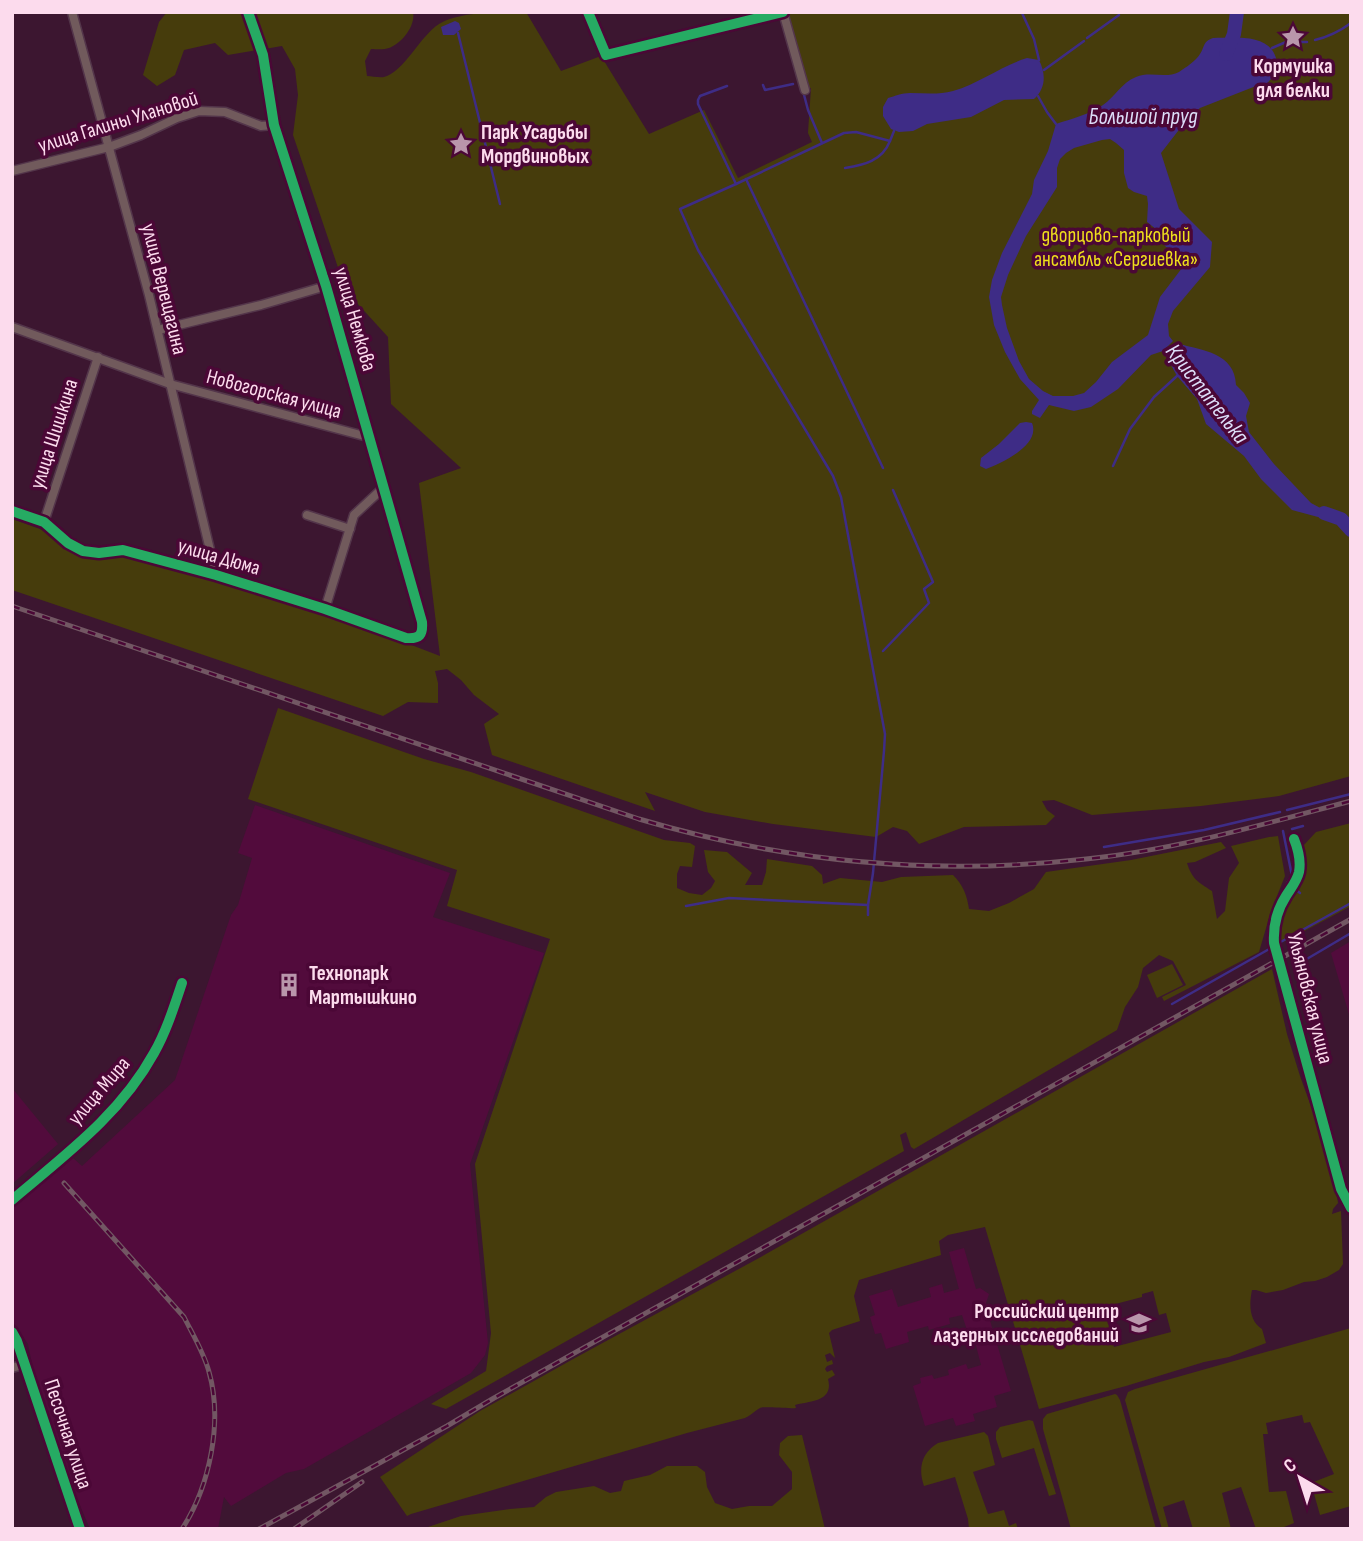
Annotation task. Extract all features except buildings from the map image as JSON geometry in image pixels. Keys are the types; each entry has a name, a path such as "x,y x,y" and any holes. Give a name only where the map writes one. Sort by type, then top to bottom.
{"street":[{"name":"улица Верещагина","path":"72,12 158,330 216,575"},
{"name":"улица Немкова","path":"248,12 263,55 274,125 326,286 422,622 423,630 419,636"},
{"path":"588,12 606,55 783,12 805,90"},
{"name":"улица Галины Улановой","path":"12,171 109,147 177,117 199,111 225,112 261,127 274,125"},
{"path":"158,330 326,286"},
{"name":"Новогорская улица","path":"12,327 170,384 368,437"},
{"name":"улица Шишкина","path":"44,522 98,357"},
{"path":"326,609 354,515 383,488"},
{"name":"улица Дюма","path":"12,510 44,522 68,543 83,551 99,553 123,550 326,609 407,638 414,639 419,636"},
{"path":"307,516 350,529"},
{"name":"Ульяновская улица","path":"1294,839 1300,869 1278,912 1273,929 1274,943 1340,1189 1351,1208"},
{"name":"улица Мира","path":"12,1200 99,1127 130,1091 155,1052 182,983"},
{"path":"12,1332 25,1364"},
{"name":"Песочная улица","path":"12,1368 25,1364 80,1529"}],"shaded area":[{"path":"255,805 450,873 433,917 544,953 470,1164 488,1343 485,1355 471,1373 304,1469 286,1473 231,1506 224,1497 218,1529 90,1529 68,1477 37,1389 28,1344 12,1321 12,1208 73,1158 82,1166 175,1080 231,915 238,905 252,858 238,853"},
{"path":"1351,941 1351,1021 1331,953"},
{"path":"12,1088 58,1144 12,1184"},
{"path":"964,1248 976,1289 980,1288 989,1294 986,1307 1011,1391 994,1396 997,1407 973,1414 975,1421 956,1426 953,1418 925,1426 913,1386 921,1383 920,1378 932,1375 934,1379 949,1375 948,1370 966,1364 968,1369 981,1365 975,1342 971,1342 962,1315 949,1318 950,1324 907,1332 909,1342 886,1349 881,1333 875,1334 870,1317 875,1315 869,1296 892,1289 898,1307 931,1297 929,1288 942,1284 944,1293 959,1289 949,1252"}],"green space":[{"name":"дворцово-парковый ансамбль «Сергиевка»","path":"167,12 413,12 407,34 387,49 371,49 365,61 367,76 384,77 398,68 439,24 481,13 526,12 561,71 601,56 649,134 704,110 738,178 812,142 808,133 811,88 808,88 787,12 1351,12 1351,776 1279,796 1092,815 1054,800 1042,801 1047,810 1055,816 1046,825 964,827 919,844 907,831 893,827 876,837 773,824 705,812 645,792 655,811 492,755 484,724 499,714 447,669 435,671 438,703 408,702 383,716 12,590 12,519 82,544 253,584 440,656 419,483 461,468 391,404 388,337 346,291 293,135 298,95 295,69 282,46 228,55 215,43 184,50 175,75 157,86 143,75 159,22"},
{"path":"278,708 664,840 690,843 695,846 692,867 680,866 677,874 677,888 689,893 702,895 715,881 708,872 704,850 727,852 752,873 745,885 762,885 767,859 812,866 822,875 823,884 840,878 882,882 901,877 953,875 964,890 969,909 989,911 1034,889 1046,872 1131,860 1221,842 1226,848 1187,863 1196,880 1212,891 1217,919 1225,911 1229,878 1239,863 1231,846 1278,836 1285,876 1259,952 1164,1001 1162,997 1186,985 1173,961 1159,955 1143,968 1138,987 1125,1007 1117,1030 914,1149 906,1132 900,1135 904,1151 446,1409 431,1404 486,1371 491,1333 475,1164 550,939 447,906 457,870 248,799"},
{"path":"1351,823 1351,906 1280,942 1282,915 1305,870 1304,845 1316,832"},
{"path":"1172,964 1183,985 1157,998 1147,975"},
{"path":"1272,969 1287,1034 1337,1197 1338,1203 1332,1214 1341,1211 1343,1264 1339,1270 1315,1281 1266,1293 1252,1290 1252,1317 1262,1329 1266,1343 1229,1357 1039,1409 985,1227 948,1235 939,1241 941,1255 859,1280 854,1296 860,1321 829,1333 835,1358 830,1353 825,1355 827,1362 832,1360 833,1364 825,1369 827,1372 832,1370 835,1375 828,1379 827,1392 819,1399 795,1405 796,1408 760,1408 745,1418 407,1516 380,1477 480,1411 759,1258","holes":["1153,1291 1159,1315 1166,1313 1171,1332 1114,1347 1104,1307 1142,1297 1142,1294"]},
{"path":"1351,1328 1351,1506 1320,1515 1311,1483 1334,1474 1310,1422 1304,1423 1302,1415 1266,1423 1268,1434 1263,1434 1269,1492 1286,1491 1294,1523 1279,1529 1256,1529 1241,1487 1222,1493 1231,1529 1193,1529 1184,1500 1163,1507 1169,1529 1162,1529 1125,1400 1128,1392"},
{"path":"1115,1394 1120,1400 1156,1529 1071,1529 1043,1429 1043,1419 1047,1414"},
{"path":"1033,1421 1056,1494 1049,1496 1034,1448 1002,1458 996,1432 1000,1427"},
{"path":"984,1432 988,1436 995,1465 973,1472 988,1514 1004,1510 1009,1526 1016,1523 1018,1529 969,1529 955,1477 924,1486 922,1462 932,1447 938,1443"},
{"path":"802,1435 825,1529 422,1529 461,1516 534,1507 556,1492 594,1486 610,1493 621,1491 624,1481 650,1475 667,1466 697,1466 705,1472 707,1487 715,1503 732,1509 772,1506 792,1489 792,1472 779,1455 780,1443 788,1436"}],"water":[{"path":"455,21 461,29 454,35 443,35 441,27"},
{"name":"Большой пруд","path":"1240,38 1266,44 1276,58 1277,66 1273,77 1264,86 1256,86 1200,108 1185,122 1161,153 1179,209 1212,242 1210,267 1173,311 1168,324 1169,336 1173,341 1163,351 1151,355 1118,389 1091,407 1074,411 1049,405 1040,418 1032,414 1039,400 1020,379 1005,352 994,325 989,297 1002,253 1032,194 1034,180 1048,151 1056,124 1098,108 1136,77 1179,72 1196,59 1209,40","holes":["1110,139 1124,150 1124,173 1128,188 1147,196 1147,222 1157,230 1166,247 1177,250 1185,257 1182,268 1160,297 1148,335 1112,362 1084,393 1053,396 1029,379 1019,361 1007,328 1001,297 1026,236 1057,187 1060,159 1074,148"]},
{"path":"1027,58 1039,60 1043,70 1043,86 1034,99 1004,100 971,117 927,124 913,131 899,132 891,129 883,116 883,107 888,98 907,93 953,91"},
{"path":"1179,344 1207,351 1230,366 1236,385 1250,403 1246,416 1249,432 1274,464 1311,503 1341,519 1318,517 1292,510 1261,479 1244,456 1206,424 1197,399 1177,376 1166,356"},
{"path":"1020,423 1032,423 1033,431 1026,446 993,466 986,469 980,466 981,458"}],"waterway":[{"name":"Кристателька","path":"1226,54 1234,34 1237,12"},
{"path":"1022,13 1034,39 1039,60"},
{"path":"1087,38 1119,15"},
{"path":"1315,40 1351,23"},
{"path":"458,33 500,204"},
{"path":"1044,70 1084,41"},
{"path":"1272,48 1286,42"},
{"path":"1296,42 1307,42"},
{"path":"763,85 765,90 793,84"},
{"path":"727,86 700,96 698,104 736,184 844,133 856,132 890,141 894,131"},
{"path":"803,91 822,143"},
{"path":"1038,96 1056,124"},
{"path":"845,168 877,158 890,141"},
{"path":"746,179 883,468"},
{"path":"686,906 729,898 868,905 884,751 885,734 841,497 833,476 698,250 680,209 736,184"},
{"path":"1113,466 1130,429 1154,397 1177,376"},
{"path":"883,651 929,603 924,589 933,582 893,490"},
{"name":"Кристателька","path":"1324,513 1341,519 1351,530"},
{"path":"1287,810 1351,794"},
{"path":"1104,847 1204,830 1280,812"},
{"path":"1292,829 1303,826"},
{"path":"1283,831 1292,876 1287,883 1289,886"},
{"path":"1296,890 1300,893"},
{"path":"1277,944 1351,903"},
{"path":"868,905 868,915"},
{"path":"1300,963 1351,933"},
{"path":"1172,1004 1271,948"}],"railway":[{"path":"12,606 639,819 749,846 805,855 861,862 973,866 1086,859 1186,843 1351,801"},
{"path":"259,1529 1351,919"},
{"path":"64,1183 184,1317 207,1365 215,1411 211,1453 200,1493 182,1529"},
{"path":"294,1529 362,1482"}],"cycle path":[{"path":"12,511 44,522 68,543 83,551 99,553 123,550 216,575 406,638 415,638 421,633 422,622 326,286 274,125 263,55 248,12"},
{"path":"588,12 606,55 783,12"},
{"path":"1294,839 1299,855 1299,872 1278,913 1274,943 1341,1189 1351,1208"},
{"path":"12,1200 90,1133 125,1096 158,1045 182,983"},
{"path":"12,1332 80,1529"}],"place":[{"name":"Кормушка для белки","path":"1293,37"},
{"name":"Парк Усадьбы Мордвиновых","path":"461,144"},
{"name":"Технопарк Мартышкино","path":"289,985"},
{"name":"Российский центр лазерных исследований","path":"1139,1323"}]}
